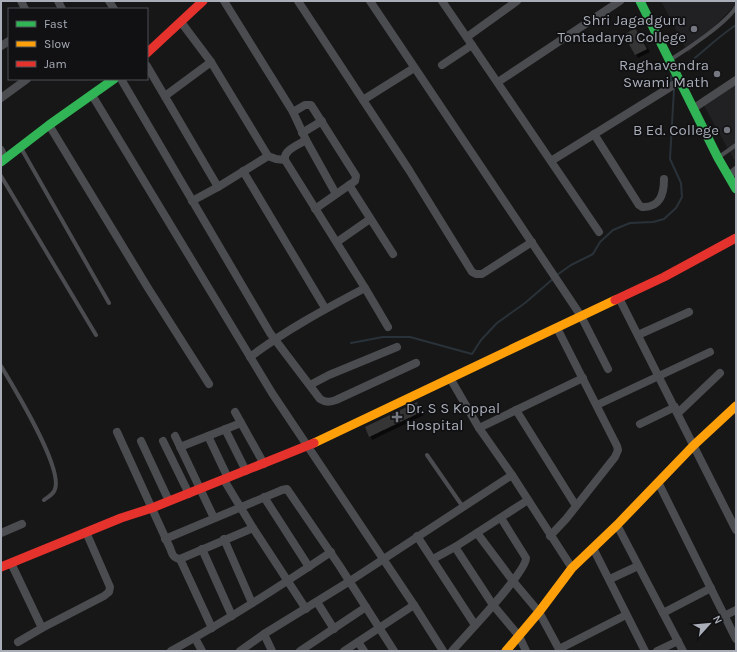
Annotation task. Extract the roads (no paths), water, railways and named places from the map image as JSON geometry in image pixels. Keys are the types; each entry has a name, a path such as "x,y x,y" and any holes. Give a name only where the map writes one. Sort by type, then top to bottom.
{"street":[{"path":"224,1 293,112 304,137 336,194"},
{"path":"299,1 409,170 472,272 482,274 532,242"},
{"path":"370,1 581,316 608,369"},
{"path":"442,1 599,232"},
{"path":"467,37 504,4 517,1"},
{"path":"498,82 620,1"},
{"path":"640,1 718,158 732,173 736,189"},
{"path":"148,52 181,22 200,2"},
{"path":"181,22 211,62 268,156 285,160"},
{"path":"442,65 472,45"},
{"path":"165,96 211,62"},
{"path":"148,68 218,187"},
{"path":"363,100 414,68"},
{"path":"1,98 26,80"},
{"path":"1,150 3,160 92,95 109,80"},
{"path":"122,80 274,339 320,399 324,402 329,402 416,363"},
{"path":"694,108 736,80"},
{"path":"551,161 680,81"},
{"path":"92,95 250,358 443,651"},
{"path":"293,112 305,104 312,105 356,176 355,181 315,209"},
{"path":"322,122 287,152 284,157 388,327"},
{"path":"49,125 148,288 209,384"},
{"path":"594,134 639,205 642,207 651,206 661,199 663,194 664,179"},
{"path":"192,201 218,187 268,156"},
{"path":"243,171 325,308"},
{"path":"349,185 393,254"},
{"path":"337,242 370,219"},
{"path":"1,567 121,518 152,508 264,464 355,425 450,378 664,277 736,238"},
{"path":"250,358 274,339 325,308 365,288"},
{"path":"619,298 736,530"},
{"path":"638,335 689,312"},
{"path":"550,536 615,457 618,450 597,405 557,328"},
{"path":"310,385 397,347"},
{"path":"597,405 710,352"},
{"path":"640,424 676,410 720,373"},
{"path":"450,378 480,428 572,568"},
{"path":"480,428 583,378"},
{"path":"506,651 539,612 572,568 694,445 736,406"},
{"path":"516,410 576,506"},
{"path":"235,412 264,464"},
{"path":"180,447 241,422"},
{"path":"225,429 246,471"},
{"path":"117,432 174,557 180,559 224,539 253,528"},
{"path":"175,436 214,518"},
{"path":"208,436 226,479 240,507 287,582 306,609"},
{"path":"141,441 169,501"},
{"path":"163,441 189,494"},
{"path":"240,651 264,634 350,582 417,536 512,475"},
{"path":"658,482 736,639"},
{"path":"165,539 264,497 287,489 350,582 394,651"},
{"path":"264,497 309,567"},
{"path":"433,560 528,500"},
{"path":"452,651 513,581 526,562 526,558 501,518"},
{"path":"1,533 22,524"},
{"path":"617,524 683,651"},
{"path":"18,642 109,592 110,587 86,532"},
{"path":"477,533 513,581 539,612 560,650 626,615"},
{"path":"417,536 476,625"},
{"path":"224,539 252,603"},
{"path":"455,547 493,605 519,636 526,651"},
{"path":"593,548 610,579 626,615 645,651"},
{"path":"202,549 232,616"},
{"path":"171,651 287,582 330,552"},
{"path":"180,559 212,628"},
{"path":"11,563 42,628"},
{"path":"610,579 638,566"},
{"path":"663,613 711,588"},
{"path":"317,602 334,629"},
{"path":"344,651 414,605"},
{"path":"300,651 366,607"},
{"path":"724,616 736,610"},
{"path":"264,634 272,651"},
{"path":"195,638 202,651"},
{"path":"657,651 678,641"},
{"path":"358,642 364,651"}],"lane":[{"path":"670,60 728,17 736,7"},
{"path":"718,158 736,145"},
{"path":"21,147 109,303"},
{"path":"1,176 96,335"},
{"path":"1,366 41,435 51,462 55,476 56,489 52,495 44,500"},
{"path":"427,456 463,507"}],"waterway":[{"path":"681,69 736,25"},
{"path":"671,76 671,82"},
{"path":"557,275 571,265 593,254 600,242 613,230 630,223 653,222 664,219 676,208 682,197 681,183 670,159 674,89"},
{"path":"351,343 383,337 410,337 472,354 481,340 497,323 525,303 554,278"}],"place":[{"name":"Shri Jagadguru Tontadarya College","path":"694,29"},
{"name":"Raghavendra Swami Math","path":"717,74"},
{"name":"B Ed. College","path":"727,130"},
{"name":"Dr. S S Koppal Hospital","path":"397,417"}]}
